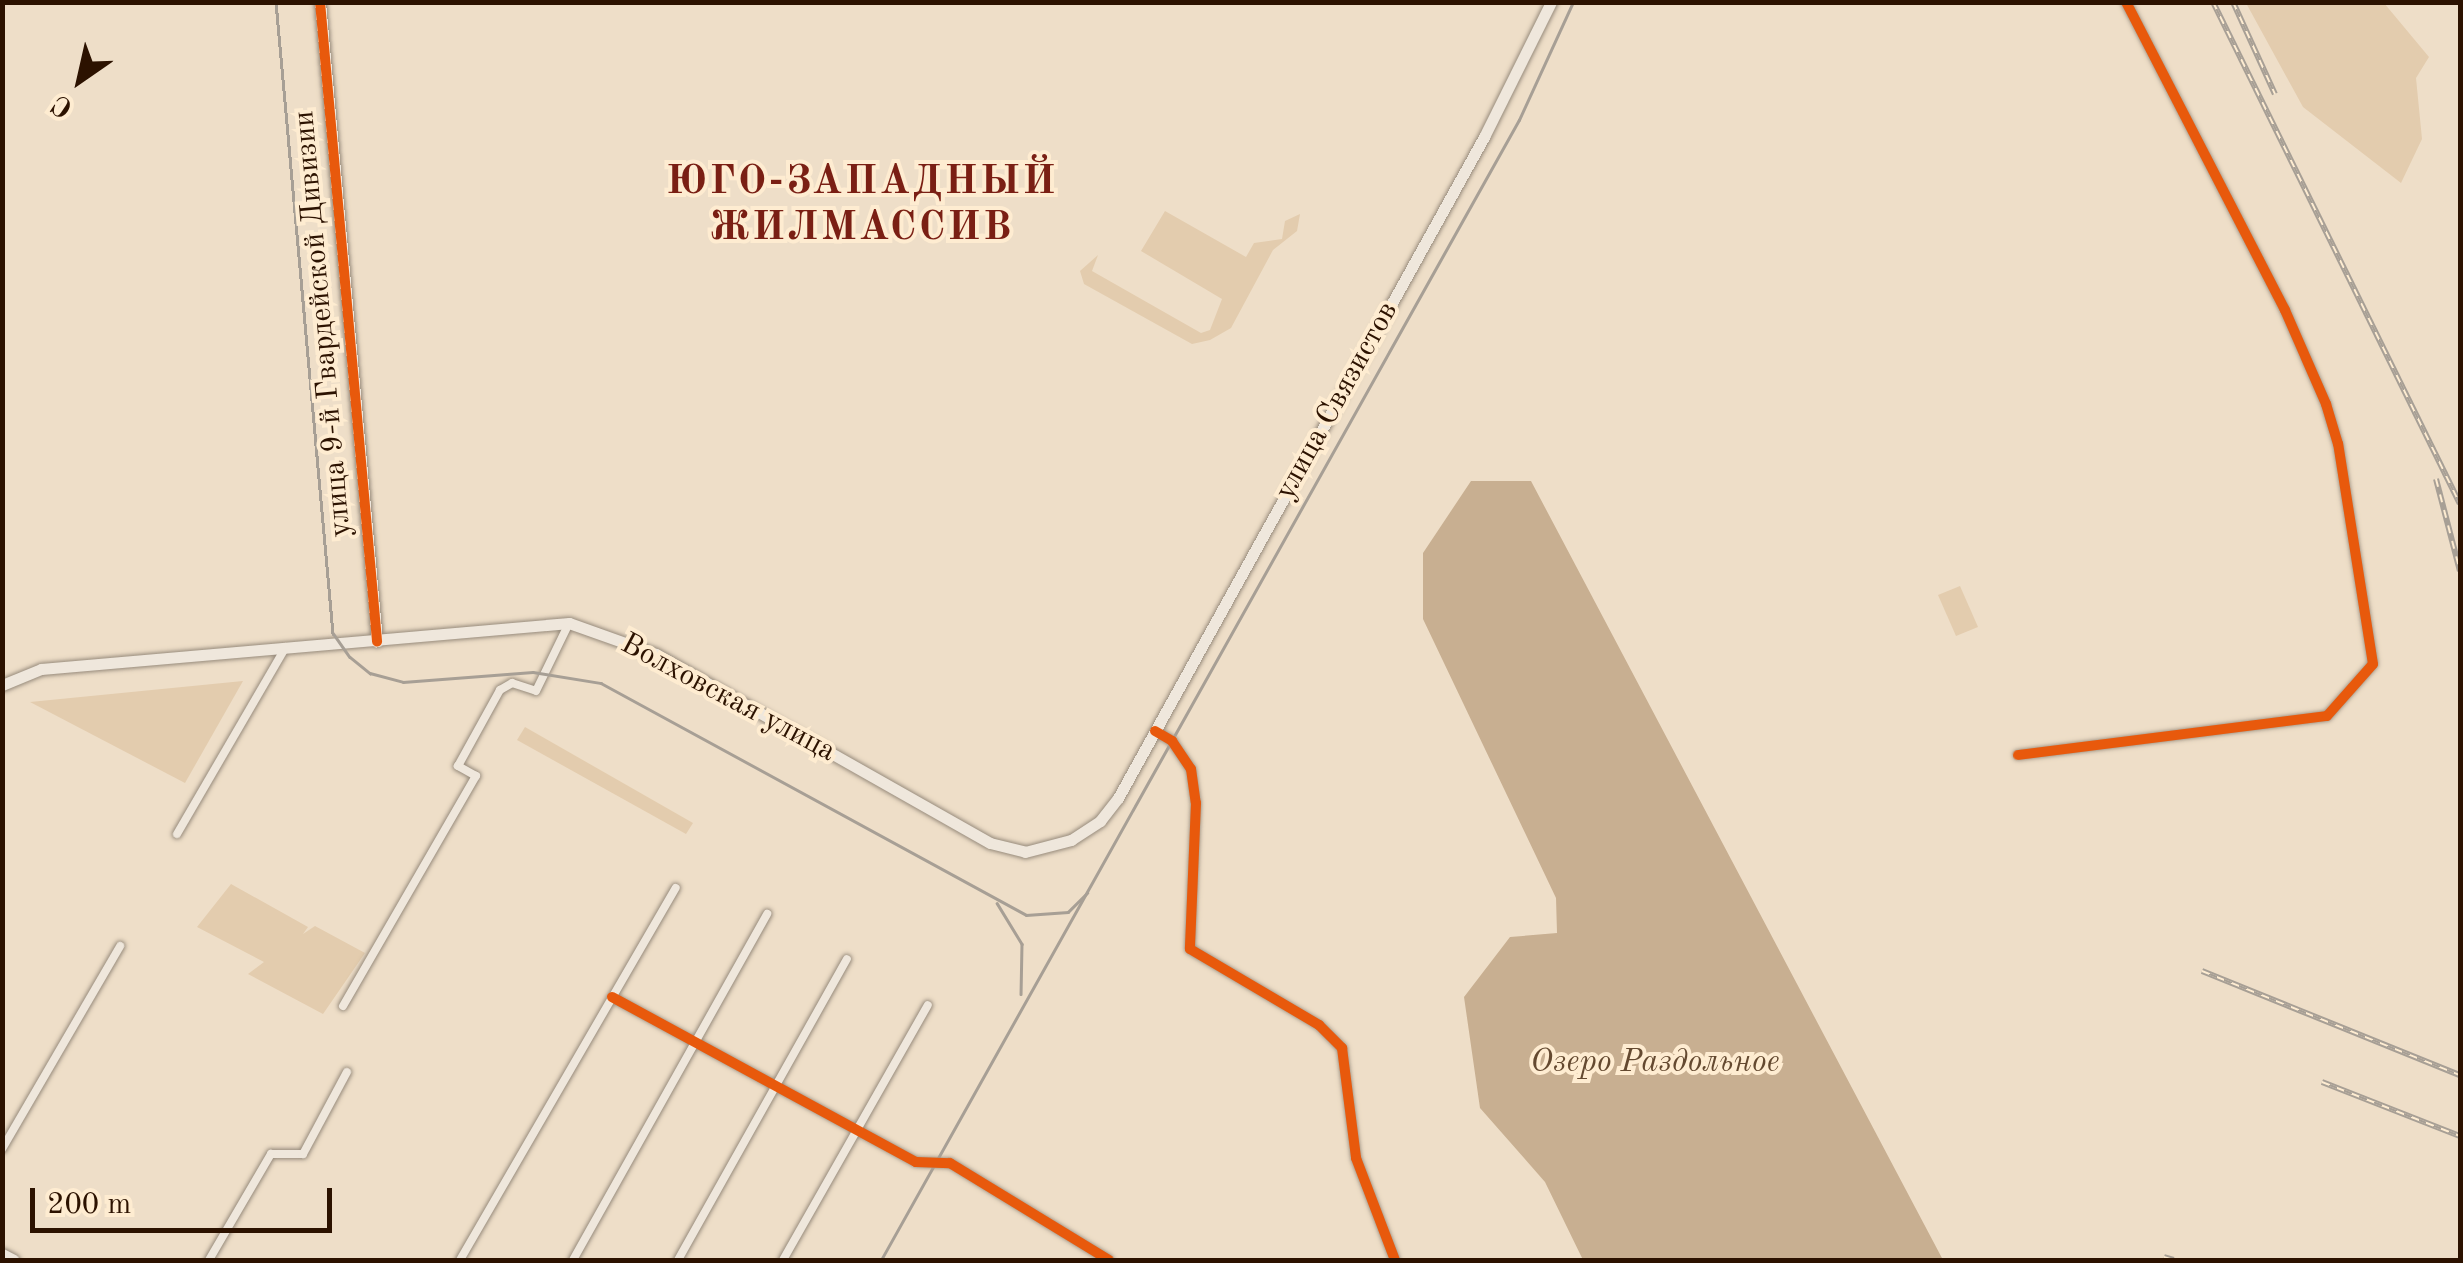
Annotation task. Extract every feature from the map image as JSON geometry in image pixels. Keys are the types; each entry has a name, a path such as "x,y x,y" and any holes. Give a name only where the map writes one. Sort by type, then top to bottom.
{"main road":[{"name":"улица 9-й Гвардейской Дивизии","path":"320,2 377,641"},
{"name":"улица Связистов","path":"1118,798 1484,137 1550,2"},
{"name":"Волховская улица","path":"2,684 41,668 570,624 656,654 1008,850 1043,850 1071,840 1100,822 1118,798"},
{"path":"2,1254 14,1260"}],"street":[{"path":"2018,754 2327,716 2374,664 2338,444 2326,404 2285,310 2126,2"},
{"path":"343,1006 476,776 458,766 500,690 512,683 536,691 570,624"},
{"path":"177,834 286,647"},
{"path":"1155,731 1172,741 1191,770 1196,803 1190,949 1320,1025 1342,1048 1356,1158 1395,1260"},
{"path":"460,1260 676,888"},
{"path":"573,1260 767,914"},
{"path":"2,1149 120,946"},
{"path":"678,1260 846,959"},
{"path":"612,997 916,1162 950,1163 1108,1260"},
{"path":"783,1260 928,1005"},
{"path":"209,1260 270,1154 302,1154 347,1072"}],"shaded area":[{"path":"2246,3 2384,3 2429,57 2416,78 2422,139 2401,183 2303,107"},
{"path":"1165,211 1246,257 1254,243 1282,239 1285,221 1300,214 1297,231 1273,250 1231,328 1210,340 1192,344 1084,284 1080,271 1098,255 1092,271 1201,333 1210,330 1222,299 1141,251"},
{"path":"1960,586 1978,627 1956,636 1938,595"},
{"path":"243,681 185,783 30,702"},
{"path":"525,727 693,823 686,834 517,740"},
{"path":"231,884 308,927 303,934 315,926 365,953 323,1014 248,974 264,962 197,927"}],"water":[{"name":"Озеро Раздольное","path":"1471,481 1531,481 1943,1260 1583,1260 1545,1182 1480,1108 1464,997 1510,937 1557,933 1556,898 1423,619 1423,553"}],"tram line":[{"path":"276,2 333,633 350,657 370,673 403,682 533,672 601,683 1026,915 1068,912 1087,893"},
{"path":"881,1260 1519,120 1573,2"},
{"path":"997,903 1022,944 1021,994"}],"railway":[{"path":"2213,2 2460,504"},
{"path":"2233,2 2275,94"},
{"path":"2436,479 2460,571"},
{"path":"2202,971 2460,1075"},
{"path":"2322,1082 2460,1136"},
{"path":"2164,1257 2174,1260"}],"cycle path":[{"path":"320,2 377,641"},
{"path":"2018,755 2327,716 2373,664 2338,444 2326,404 2285,310 2126,2"},
{"path":"1155,731 1172,741 1191,769 1196,803 1190,949 1319,1025 1342,1048 1356,1158 1395,1260"},
{"path":"612,997 916,1162 950,1163 1109,1260"}],"district":[{"name":"ЮГО-ЗАПАДНЫЙ ЖИЛМАССИВ","path":"862,206"}]}
